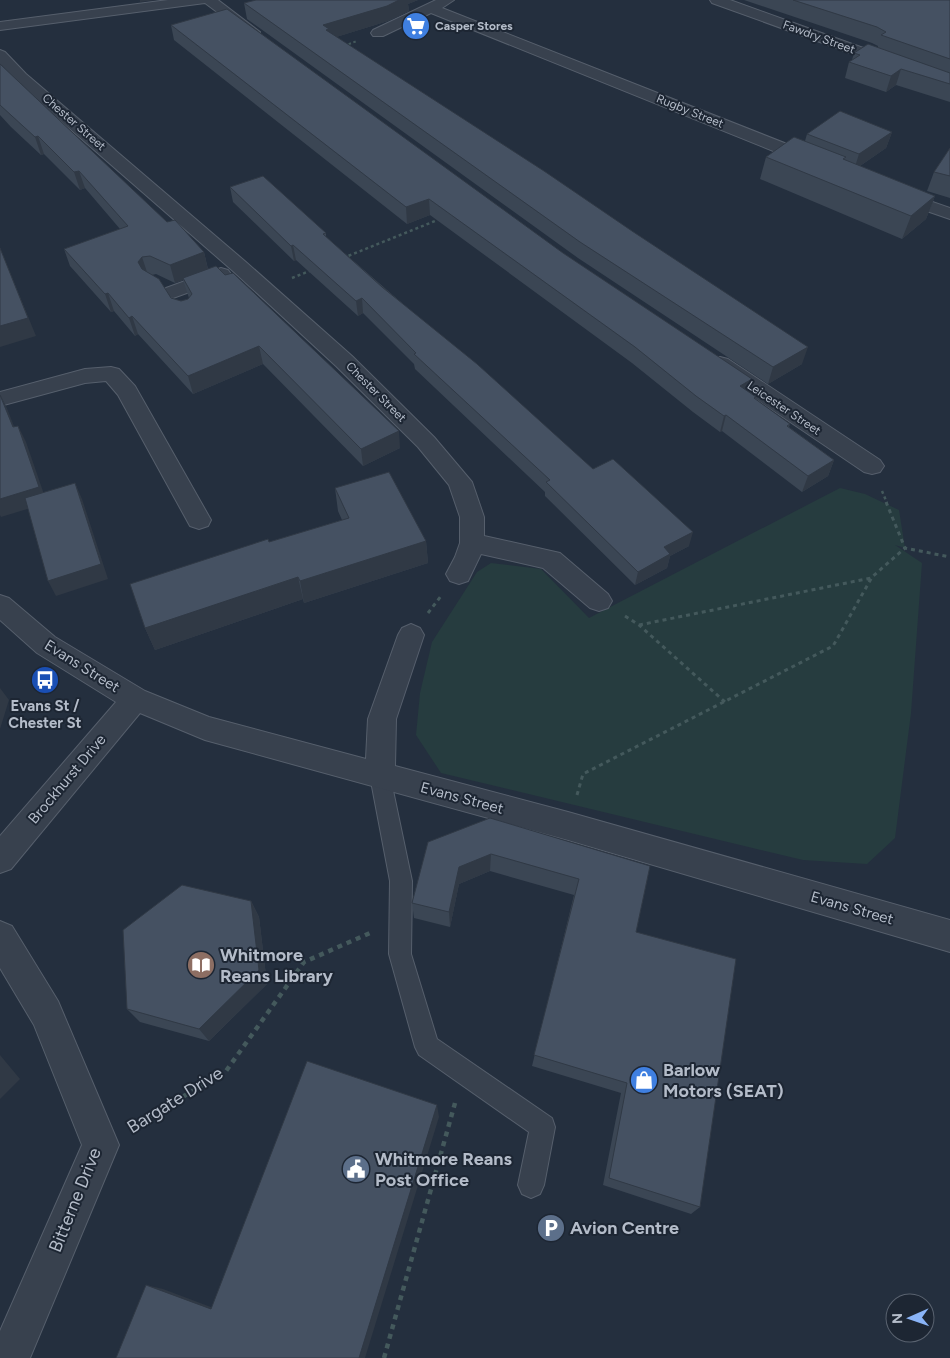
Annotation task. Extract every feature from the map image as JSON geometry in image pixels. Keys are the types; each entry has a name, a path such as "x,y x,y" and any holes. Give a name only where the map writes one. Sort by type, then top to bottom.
{"street":[{"path":"0,26 201,0"},
{"path":"209,0 269,43"},
{"path":"378,33 447,0"},
{"name":"Fawdry Street","path":"717,0 950,84"},
{"name":"Rugby Street","path":"430,8 826,166"},
{"name":"Chester Street","path":"0,55 20,77 240,267 344,361 426,442 460,482 472,517 472,543 468,557 459,574"},
{"path":"880,188 950,214"},
{"path":"173,292 240,267"},
{"path":"155,281 173,292 185,311"},
{"name":"Leicester Street","path":"708,357 872,466"},
{"path":"0,399 85,376 111,374 127,391 199,520"},
{"path":"472,543 551,560 599,600"},
{"name":"Evans Street","path":"0,605 46,645 135,700 205,728 568,826 950,936"},
{"path":"380,776 382,719 411,635"},
{"name":"Brockhurst Drive","path":"0,859 135,700"},
{"name":"Bitterne Drive","path":"0,936 46,1013 101,1145 9,1358"}],"lane":[{"path":"380,776 401,881 400,954 427,1047 543,1127 531,1185"}],"path":[{"path":"343,47 378,33"},
{"path":"337,260 448,216"},
{"path":"264,290 319,267"},
{"path":"872,466 905,548"},
{"path":"905,548 950,557"},
{"path":"568,826 583,774 833,646 872,577 905,548"},
{"path":"411,635 459,574"},
{"path":"639,625 872,577"},
{"path":"599,600 639,625 725,702"},
{"name":"Bargate Drive","path":"101,1145 226,1071 304,962 400,921"},
{"path":"384,1358 464,1072"}],"green space":[{"path":"840,488 865,494 899,510 905,548 895,545 922,563 911,713 895,838 867,864 803,860 441,773 416,735 420,693 432,642 477,572 491,563 541,569 589,618"}],"building":[{"path":"256,0 399,0 387,6 323,25 329,29 326,30 544,171 808,347 773,367 580,242 244,3"},
{"path":"793,0 950,0 950,59 881,35 886,32 877,27"},
{"path":"227,9 563,253 752,379 740,386 790,424 787,426 834,460 808,476 726,415 724,416 696,396 635,347 429,199 406,207 171,25"},
{"path":"868,44 950,73 950,84 901,69 891,76 849,62 860,55 854,53"},
{"path":"0,64 167,222 175,220 204,252 170,265 150,256 142,257 138,262 142,269 159,279 171,298 181,301 188,299 192,294 183,278 216,266 225,275 233,273 399,431 361,449 259,346 188,376 132,316 129,318 108,293 105,294 64,249 128,226 79,171 74,172 38,136 35,137 0,105"},
{"path":"840,111 892,132 859,154 807,134"},
{"path":"794,137 846,157 843,159 935,196 911,216 766,157"},
{"path":"950,148 950,176 934,172"},
{"path":"263,176 382,287 477,364 593,469 613,459 693,532 664,547 670,554 638,572 546,482 550,480 414,354 416,353 362,298 356,301 293,245 291,246 230,187"},
{"path":"0,248 28,318 0,326"},
{"path":"0,395 13,427 18,426 39,487 0,499"},
{"path":"389,472 426,541 300,581 298,577 145,628 130,584 268,539 269,542 349,518 335,488"},
{"path":"75,483 101,564 48,581 25,498"},
{"name":"Barlow Motors (SEAT)","path":"490,818 650,866 636,932 736,959 700,1207 609,1178 627,1083 534,1055 579,879 491,854 459,867 449,912 412,903 428,842"},
{"name":"Whitmore Reans Library","path":"182,885 251,901 259,970 199,1029 127,1009 123,930"},
{"path":"307,1061 437,1105 359,1358 116,1358 146,1285 211,1309"}],"place":[{"name":"Casper Stores","path":"416,26"},
{"name":"Evans St / Chester St","path":"45,680"},
{"name":"Whitmore Reans Library","path":"201,965"},
{"name":"Barlow Motors (SEAT)","path":"644,1080"},
{"name":"Whitmore Reans Post Office","path":"356,1169"},
{"name":"Avion Centre","path":"551,1228"}]}
